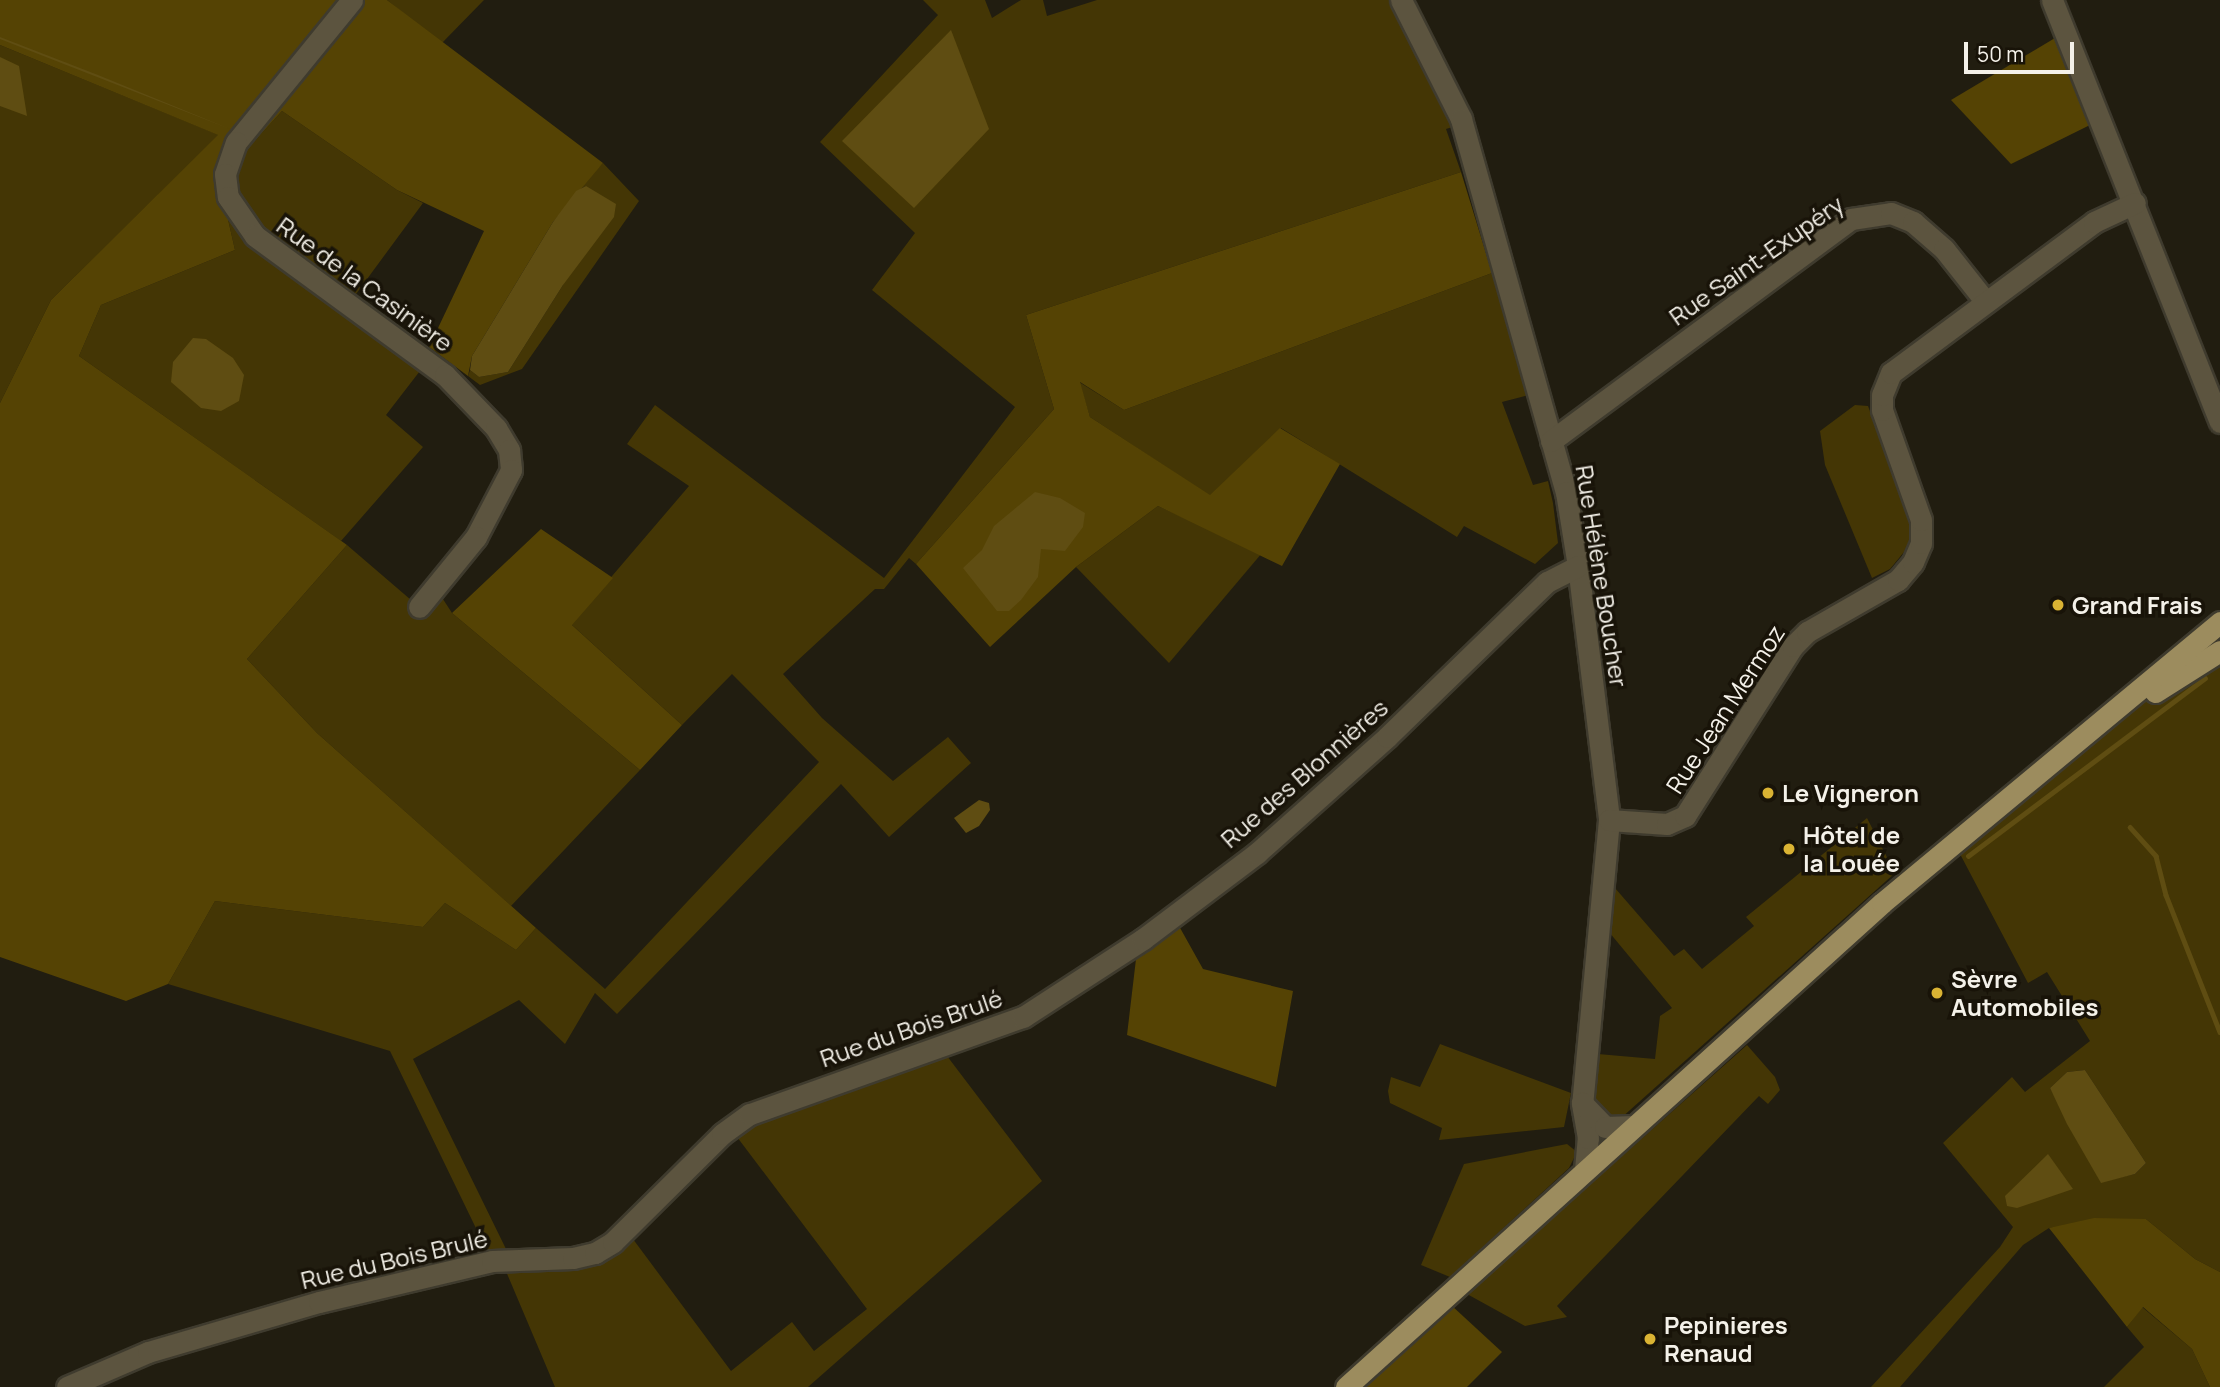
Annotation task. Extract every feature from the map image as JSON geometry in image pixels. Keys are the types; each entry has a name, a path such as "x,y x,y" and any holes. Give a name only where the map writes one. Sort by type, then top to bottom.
{"main road":[{"path":"1346,1387 1882,903 2081,742 2220,622"},
{"path":"2081,742 2220,651"}],"street":[{"name":"Rue de la Casinière","path":"352,0 236,142 225,174 228,197 255,236 445,375 496,428 509,450 511,470 476,537 419,607"},
{"name":"Rue Hélène Boucher","path":"1401,0 1461,119 1566,492 1578,566 1609,820 1582,1103 1588,1138 1585,1170"},
{"path":"2052,0 2220,422"},
{"name":"Rue Jean Mermoz","path":"1609,820 1667,824 1685,816 1793,646 1807,632 1898,580 1913,562 1921,543 1921,520 1887,429 1882,395 1891,373 2094,222 2135,203"},
{"name":"Rue Saint-Exupéry","path":"1550,441 1851,219 1891,213 1913,222 1944,249 1985,301"},
{"name":"Rue des Blonnières","path":"1049,1001 1143,939 1257,853 1387,737 1547,582 1578,566"},
{"name":"Rue du Bois Brulé","path":"67,1387 148,1352 319,1302 492,1261 573,1258 594,1253 613,1242 722,1134 750,1114 780,1100 965,1039 1023,1017 1049,1001"},
{"path":"1582,1103 1605,1127 1633,1126"}],"shaded area":[{"path":"0,0 387,0 603,163 553,222 472,356 468,376 429,347 484,231 397,190 282,111 219,180 235,250 101,305 79,356 347,545 247,659 317,733 536,928 516,950 445,903 423,927 215,901 168,984 126,1001 0,957 0,403 51,300 218,135 0,45"},
{"path":"387,0 484,0 441,44"},
{"path":"923,0 985,0 992,18 1021,0 1043,0 1047,16 1097,0 1408,0 1472,121 1446,129 1461,172 1026,315 1054,409 916,564 909,558 884,589 875,589 783,674 822,718 893,781 948,737 971,763 889,837 841,784 617,1014 595,993 565,1044 519,1000 413,1059 506,1249 488,1253 390,1051 168,984 215,901 423,927 445,903 516,950 536,928 605,989 819,762 732,674 682,725 571,624 689,486 627,444 655,405 884,578 1015,407 872,290 915,233 820,142 938,15"},
{"path":"951,30 989,129 914,208 842,141"},
{"path":"2055,38 2092,124 2011,164 1951,100"},
{"path":"0,39 98,75 230,129"},
{"path":"0,45 219,135 51,300 0,403"},
{"path":"0,57 19,66 27,116 0,106"},
{"path":"282,111 397,190 423,203 345,309 423,367 386,415 423,447 341,541 79,356 101,305 235,250 219,180"},
{"path":"603,163 639,201 522,369 480,385 468,376 470,370 479,377 508,372 563,285 586,186 576,191"},
{"path":"1461,172 1492,273 1124,410 1080,382 1090,417 1210,495 1280,428 1340,464 1282,566 1158,506 1076,567 990,647 916,564 1054,409 1026,315"},
{"path":"586,186 616,204 614,217 563,285 508,372 479,377 470,370 472,356 553,222 576,191"},
{"path":"1492,273 1529,395 1502,402 1533,485 1548,481 1553,503 1558,543 1535,564 1464,526 1457,537 1281,428 1210,496 1090,417 1079,382 1124,410"},
{"path":"193,338 206,339 233,358 244,375 239,401 221,411 201,408 171,382 173,362"},
{"path":"1855,405 1868,406 1911,520 1911,537 1904,552 1890,569 1872,578 1825,465 1820,431"},
{"path":"1035,492 1060,498 1085,513 1083,527 1065,551 1041,549 1038,577 1009,611 997,611 963,568 982,550 994,526"},
{"path":"1158,506 1262,553 1169,663 1076,567"},
{"path":"541,529 613,578 572,625 682,725 640,770 452,613"},
{"path":"347,545 425,612 441,596 452,613 640,770 511,906 317,733 247,659"},
{"path":"2220,619 2220,1272 2195,1259 2146,1219 2049,1228 2023,1245 1900,1387 1871,1387 2000,1247 2013,1227 1943,1143 2012,1077 2025,1092 2090,1041 2047,972 2028,983 1950,835","holes":["2085,1070 2146,1163 2135,1174 2101,1182 2050,1088 2067,1072"]},
{"path":"979,800 989,803 990,810 979,826 966,833 954,818"},
{"path":"1867,818 1895,873 1620,1119 1611,1119 1591,1098 1598,1054 1655,1059 1660,1016 1672,1008 1609,932 1615,888 1674,956 1684,949 1702,969 1754,926 1746,917"},
{"path":"1179,926 1203,969 1293,991 1276,1087 1127,1035 1136,959"},
{"path":"1440,1044 1571,1093 1564,1127 1439,1140 1442,1128 1390,1103 1388,1091 1391,1077 1420,1087"},
{"path":"1747,1045 1775,1077 1780,1090 1768,1104 1759,1096 1557,1306 1567,1317 1525,1326 1467,1294"},
{"path":"944,1052 1042,1181 808,1387 555,1387 505,1269 630,1235 731,1371 792,1322 814,1351 867,1309 734,1133"},
{"path":"2085,1070 2146,1163 2135,1174 2101,1183 2067,1124 2050,1088 2067,1072"},
{"path":"1567,1144 1577,1152 1569,1168 1450,1277 1421,1265 1464,1164"},
{"path":"2048,1154 2073,1189 2017,1208 2007,1206 2005,1196"},
{"path":"2094,1218 2146,1219 2195,1259 2220,1272 2220,1387 2210,1387 2192,1349 2143,1307 2127,1327 2049,1228"},
{"path":"1451,1305 1502,1352 1467,1387 1361,1387"},
{"path":"2142,1307 2192,1349 2210,1387 2104,1387 2144,1347 2127,1327"}],"waterway":[{"path":"1968,856 2205,678"},
{"path":"2130,827 2156,856 2166,895 2220,1032"}],"place":[{"name":"Grand Frais","path":"2058,605"},
{"name":"Le Vigneron","path":"1768,793"},
{"name":"Hôtel de la Louée","path":"1789,849"},
{"name":"Sèvre Automobiles","path":"1937,993"},
{"name":"Pepinieres Renaud","path":"1650,1339"}]}
